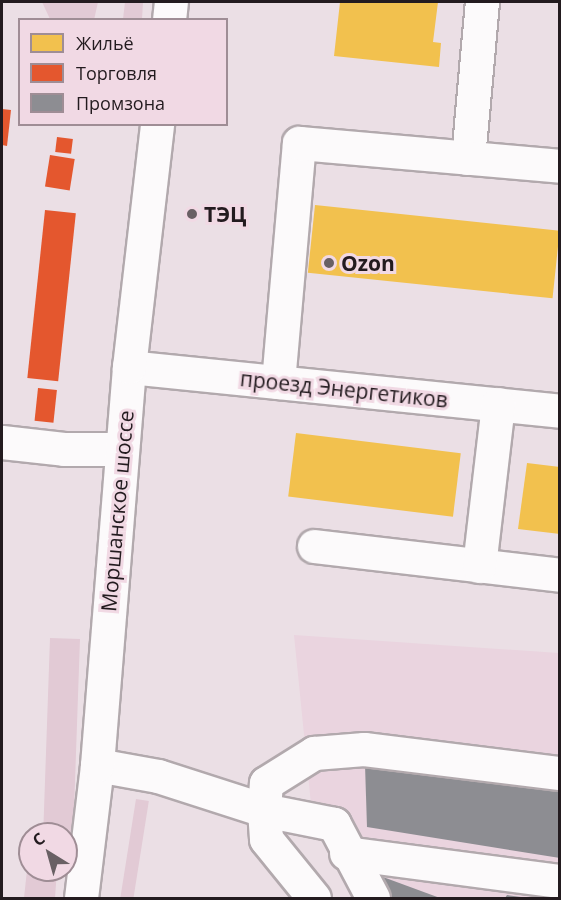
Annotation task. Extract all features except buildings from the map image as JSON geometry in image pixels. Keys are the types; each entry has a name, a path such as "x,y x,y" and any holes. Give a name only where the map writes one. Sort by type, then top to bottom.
{"main road":[{"path":"169,18 171,2"},
{"path":"468,158 482,2"},
{"name":"Моршанское шоссе","path":"81,898 97,765 129,367 157,126"},
{"path":"278,382 299,143 560,166"},
{"name":"проезд Энергетиков","path":"129,367 560,411"},
{"path":"479,566 498,404"},
{"path":"2,442 64,448 121,449"},
{"path":"314,546 560,575"},
{"path":"314,898 266,839 264,810 266,783 314,753 364,749 560,772"},
{"path":"97,765 158,776 264,810 334,824 346,853 373,898"},
{"path":"346,853 560,881"}],"shaded area":[{"path":"42,2 98,2 94,18 50,18"},
{"path":"125,2 143,2 142,18 123,18"},
{"path":"294,635 559,653 559,898 372,898 312,814"},
{"path":"50,638 80,639 74,822 44,822"},
{"path":"136,799 149,801 133,898 120,898"},
{"path":"26,882 56,882 55,898 24,898"}],"place":[{"name":"ТЭЦ","path":"192,214"},
{"name":"Ozon","path":"329,263"}]}
